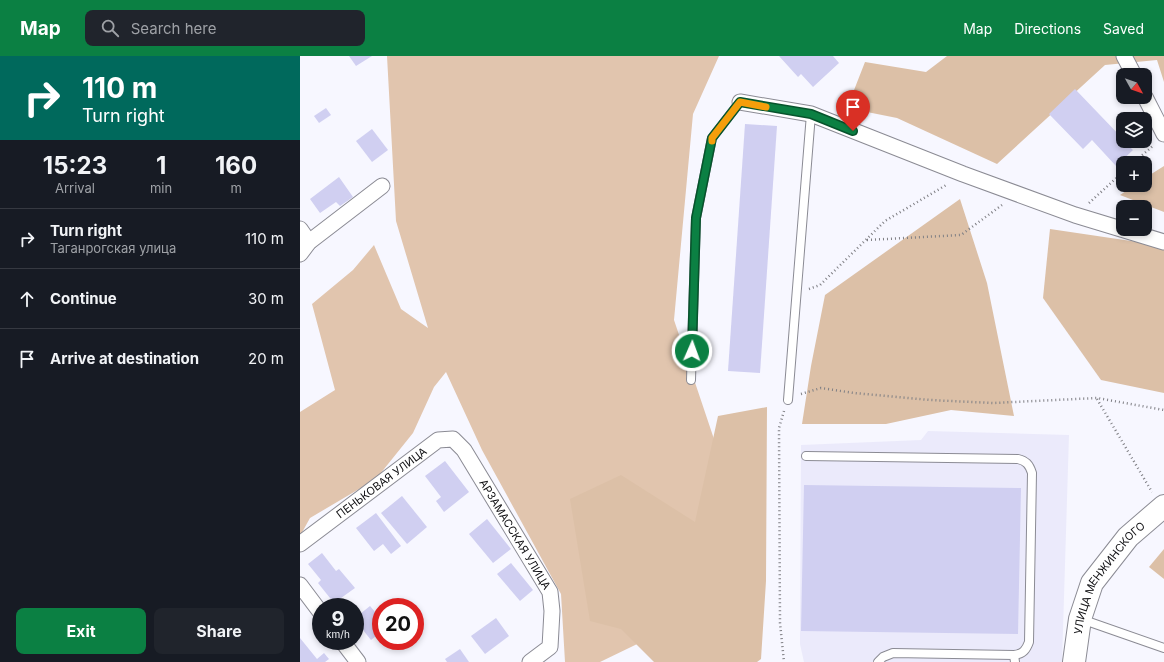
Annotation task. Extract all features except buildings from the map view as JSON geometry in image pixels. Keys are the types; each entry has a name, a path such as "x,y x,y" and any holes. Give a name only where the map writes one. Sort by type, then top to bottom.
{"street":[{"path":"1124,56 1130,68"},
{"path":"740,102 811,114 1017,194 1075,215 1164,242"},
{"path":"1148,104 1161,137"},
{"path":"300,229 305,248 382,186"},
{"name":"ПЕНЬКОВАЯ УЛИЦА","path":"300,544 438,440 453,439 464,450"},
{"name":"АРЗАМАССКАЯ УЛИЦА","path":"464,450 550,592 552,611 550,647 530,662"},
{"name":"УЛИЦА МЕНЖИНСКОГО","path":"1074,662 1080,619 1092,583 1128,536 1163,507"},
{"path":"300,585 312,601"},
{"path":"349,650 358,662"}],"lane":[{"path":"691,380 696,218 712,138 740,102"},
{"path":"788,400 811,114"},
{"path":"806,456 1018,459 1024,460 1030,465 1032,473 1029,642 1026,649 1015,659 893,653 883,657 878,662"},
{"path":"1080,619 1164,648"}],"path":[{"path":"1141,156 1161,137"},
{"path":"796,294 820,285 885,222 963,174"},
{"path":"1075,215 1116,178"},
{"path":"867,240 961,235 1017,194"},
{"path":"784,662 780,623 779,428 788,400 795,395 821,388 854,393 946,401 993,403 1097,398 1164,410"},
{"path":"1097,398 1163,507"}],"shaded area":[{"path":"387,56 719,56 693,114 674,320 717,448 722,603 600,662 565,662 561,594 482,450 446,372 434,387 413,433 376,479 310,518 300,536 300,412 335,390 312,304 353,270 374,245 401,309 428,328 396,221"},
{"path":"947,56 1164,56 1164,82 1157,60 1105,65 997,164 897,118 847,108 865,62 926,72"},
{"path":"1164,166 1164,212 1152,207 1152,200 1133,200 1120,195 1124,192 1152,192 1152,174"},
{"path":"960,199 987,283 1014,416 951,410 886,424 802,424 811,366 825,295"},
{"path":"1050,229 1164,247 1164,393 1101,380 1043,298"},
{"path":"767,407 766,581 761,659 757,662 654,662 621,629 590,621 570,499 621,475 695,522 718,416"},
{"path":"928,431 1069,435 1062,662 804,662 800,644 801,445 921,440"},
{"path":"1164,549 1164,579 1149,567"}],"slow traffic":[{"path":"712,141 712,138 740,102 766,107"}],"route":[{"path":"692,351 696,218 712,138 740,102 811,114 853,131"}]}
